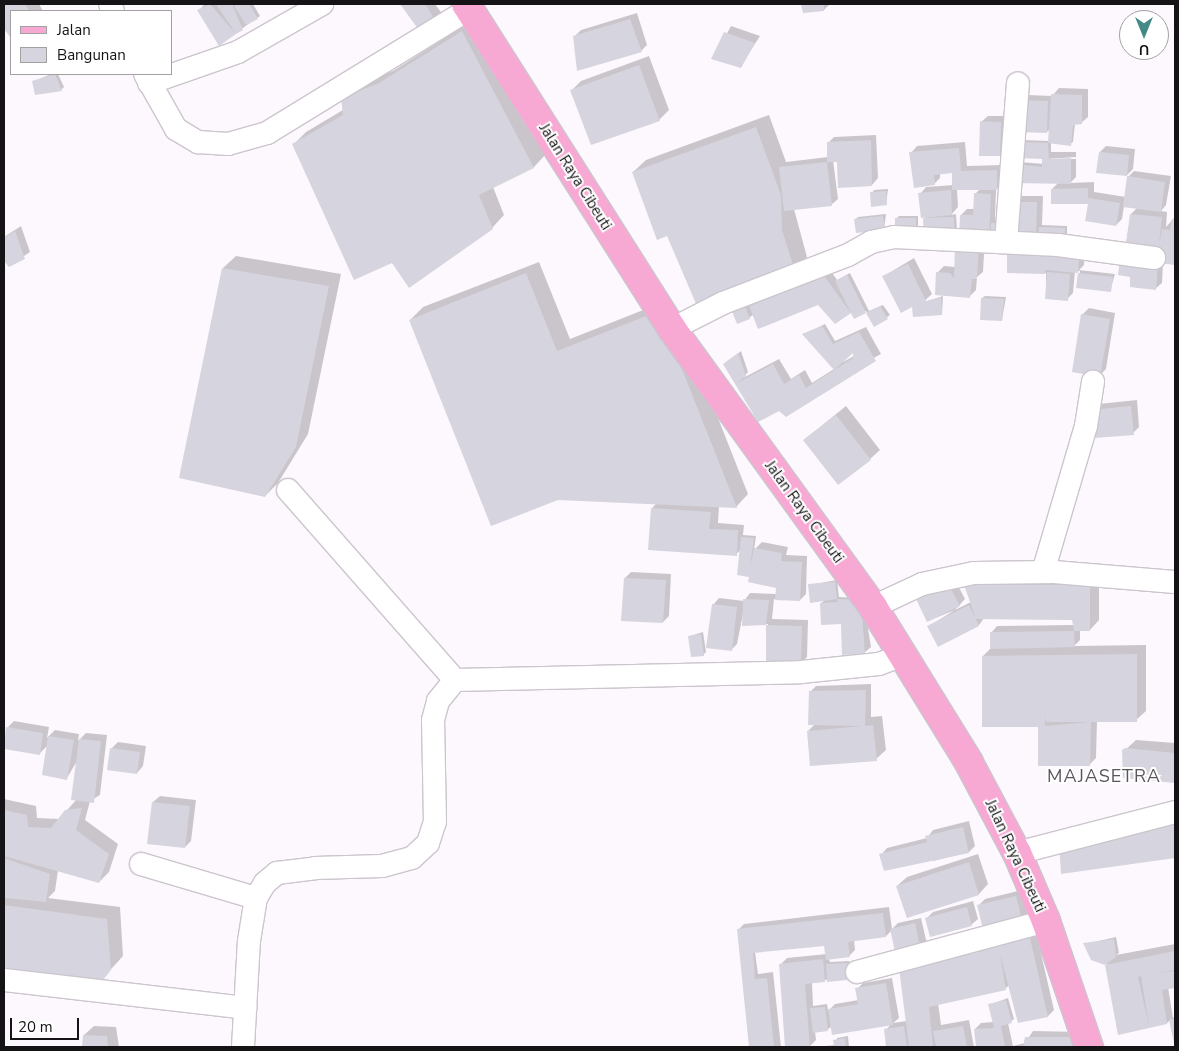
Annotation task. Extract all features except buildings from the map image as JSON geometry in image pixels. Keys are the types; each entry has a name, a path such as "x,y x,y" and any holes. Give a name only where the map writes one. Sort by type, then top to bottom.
{"main road":[{"name":"Jalan Raya Cibeuti","path":"467,6 672,329 873,608 968,761 1017,854 1046,921 1089,1047"}],"street":[{"path":"172,71 238,52 315,6"},
{"path":"147,78 176,129 198,142 228,144 267,133 467,6"},
{"path":"1006,242 1018,83"},
{"path":"672,329 722,303 876,240 894,237 1058,245 1154,258"},
{"path":"1043,572 1086,426 1092,382"},
{"path":"288,490 455,680"},
{"path":"873,608 922,584 965,575 1043,572 1175,582"},
{"path":"242,1047 256,898 265,883 277,873 315,868 382,866 412,858 428,843 435,822 433,720 438,701 455,680 801,672 869,665 903,655"},
{"path":"1017,854 1175,812"},
{"path":"141,864 256,898"},
{"path":"857,972 1046,921"},
{"path":"4,980 245,1008"}],"district":[{"name":"MAJASETRA","path":"1104,776"}]}
